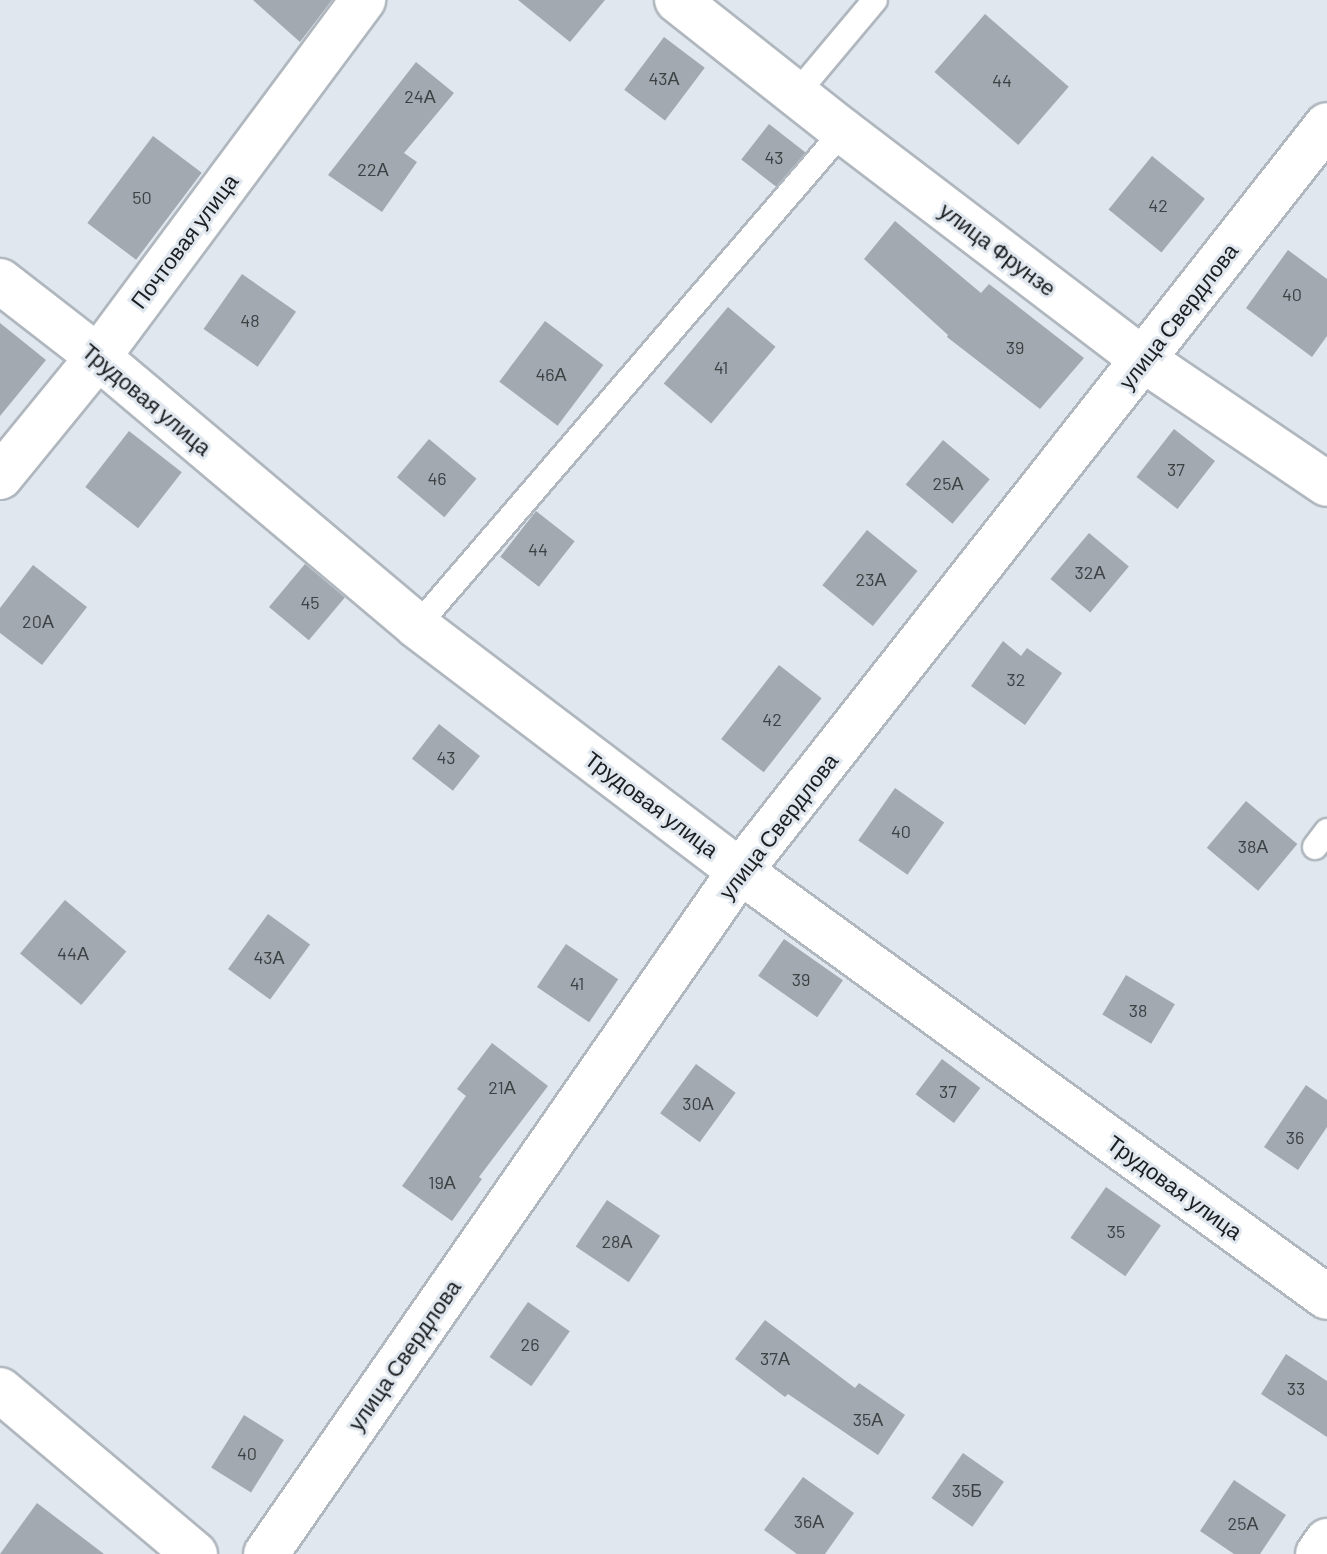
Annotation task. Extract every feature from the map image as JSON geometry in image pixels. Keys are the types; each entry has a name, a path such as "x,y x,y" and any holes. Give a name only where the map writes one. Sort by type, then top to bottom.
{"street":[{"name":"Почтовая улица","path":"0,477 98,357 363,0"},
{"name":"улица Фрунзе","path":"677,0 843,131 1144,360 1327,484"},
{"name":"улица Свердлова","path":"266,1554 740,871 1327,125"},
{"name":"Трудовая улица","path":"0,281 98,357 417,626 740,871 1327,1297"},
{"path":"0,1390 195,1554"},
{"path":"1318,1554 1327,1541"}],"lane":[{"path":"797,93 875,0"},
{"path":"417,626 843,131"}],"building":[{"path":"253,0 332,0 300,42"},
{"path":"518,0 605,0 570,42"},
{"path":"985,14 1069,87 1018,145 934,72"},
{"path":"664,37 705,68 665,120 624,90"},
{"path":"416,62 454,93 404,153 417,162 382,212 328,175"},
{"path":"769,124 805,152 778,188 741,159"},
{"path":"153,136 202,173 136,260 87,223"},
{"path":"1152,156 1205,199 1161,252 1109,210"},
{"path":"895,221 981,293 989,284 1084,358 1040,409 947,337 864,259"},
{"path":"1288,250 1327,279 1327,336 1312,357 1246,308"},
{"path":"242,274 296,312 258,367 204,329"},
{"path":"728,307 775,347 711,423 664,384"},
{"path":"545,321 603,365 558,426 499,382"},
{"path":"0,323 46,360 0,416"},
{"path":"1174,429 1215,461 1177,509 1136,477"},
{"path":"129,431 182,472 138,528 85,487"},
{"path":"429,439 476,479 444,517 397,477"},
{"path":"943,440 990,479 952,524 906,484"},
{"path":"536,511 575,541 539,587 500,557"},
{"path":"867,530 918,571 873,626 822,585"},
{"path":"1089,533 1129,566 1090,612 1050,579"},
{"path":"305,564 345,597 309,640 269,607"},
{"path":"33,565 87,607 42,665 0,633 0,608"},
{"path":"1003,641 1021,656 1027,648 1062,673 1025,725 971,686"},
{"path":"779,665 822,698 764,772 721,739"},
{"path":"439,724 480,756 453,791 412,759"},
{"path":"895,788 944,822 907,875 858,840"},
{"path":"1246,801 1297,844 1258,891 1207,848"},
{"path":"65,900 126,951 81,1005 20,954"},
{"path":"268,914 310,945 270,1000 228,969"},
{"path":"784,939 843,980 817,1017 758,976"},
{"path":"566,944 618,979 589,1022 537,987"},
{"path":"1126,975 1175,1004 1151,1044 1102,1014"},
{"path":"492,1043 548,1086 479,1177 482,1179 452,1221 402,1186 466,1096 457,1089"},
{"path":"942,1059 980,1088 954,1123 916,1094"},
{"path":"696,1064 736,1093 700,1142 660,1113"},
{"path":"1306,1085 1327,1100 1327,1127 1298,1170 1264,1147"},
{"path":"1106,1187 1161,1225 1125,1276 1070,1238"},
{"path":"607,1200 660,1236 629,1282 576,1246"},
{"path":"528,1302 570,1331 531,1386 490,1357"},
{"path":"765,1320 855,1388 859,1383 905,1415 878,1455 788,1394 785,1397 735,1359"},
{"path":"1286,1354 1327,1381 1327,1437 1261,1394"},
{"path":"244,1415 284,1440 251,1492 211,1468"},
{"path":"963,1453 1004,1482 972,1527 931,1498"},
{"path":"803,1477 854,1513 825,1554 797,1554 764,1530"},
{"path":"1234,1480 1286,1515 1260,1554 1234,1554 1200,1531"},
{"path":"37,1503 104,1554 0,1554"}]}
